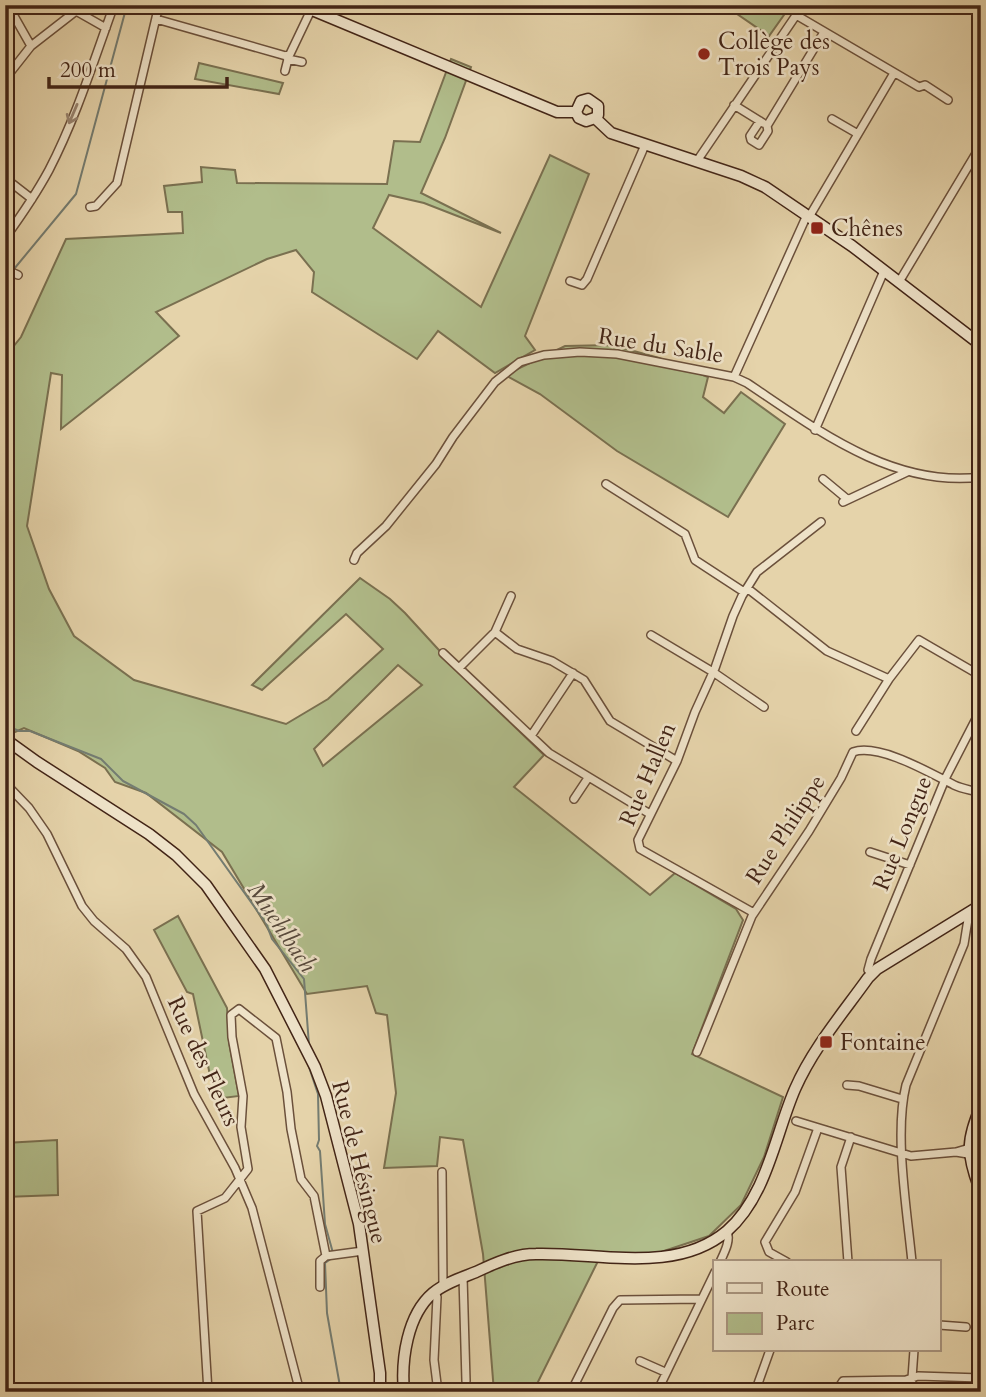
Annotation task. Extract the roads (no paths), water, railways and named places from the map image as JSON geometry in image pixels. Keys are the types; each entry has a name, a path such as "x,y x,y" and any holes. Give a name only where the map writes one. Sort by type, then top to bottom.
{"street":[{"path":"11,5 14,16 31,46"},
{"path":"6,235 33,199 50,168 91,73 114,5"},
{"path":"90,207 96,206 117,183 159,5"},
{"path":"300,5 557,112 576,112"},
{"path":"697,161 803,5"},
{"path":"5,78 31,46 77,8 106,28"},
{"path":"285,71 287,58 315,9"},
{"path":"796,15 919,87 925,85 948,100"},
{"path":"156,19 302,62"},
{"path":"760,121 750,136 751,140 759,145 768,131 767,126 824,32"},
{"path":"734,377 808,216 894,73"},
{"path":"576,112 581,101 588,99 598,106 596,118"},
{"path":"734,105 767,126"},
{"path":"576,112 582,120 596,118"},
{"path":"596,118 611,133 754,181 852,246 981,345"},
{"path":"832,119 858,134"},
{"path":"570,281 582,285 587,279 645,145"},
{"path":"899,282 981,145"},
{"path":"5,178 33,199"},
{"path":"814,429 884,271"},
{"name":"Rue du Sable","path":"354,560 386,526 436,464 495,382 520,362 544,355 617,354 734,377 814,429 862,453 907,471 947,480 981,478"},
{"path":"823,479 845,500 907,471"},
{"path":"606,484 685,534 695,560 746,590 827,651 889,679"},
{"name":"Rue Hallen","path":"754,913 640,849 638,840 677,761 733,616 746,590 757,572 821,522"},
{"path":"459,668 495,632 511,596"},
{"path":"495,632 517,649 552,661 584,680 610,721 677,761"},
{"path":"651,635 713,672 764,707"},
{"path":"856,731 889,679 919,640 981,676"},
{"path":"443,653 549,753 650,814"},
{"path":"531,736 573,673"},
{"name":"Rue Longue","path":"872,974 868,970 869,966 910,865 945,780 981,709"},
{"name":"Rue de Hésingue","path":"5,739 158,841 196,874 260,961 312,1062 326,1096 363,1251 380,1373 380,1392"},
{"name":"Rue Philippe","path":"697,1052 754,913 810,831 853,752 868,750 890,757 955,786 981,793"},
{"path":"574,799 588,778"},
{"name":"Rue des Fleurs","path":"5,783 43,827 82,905 94,921 126,949 139,965 194,1094 240,1179 259,1232 300,1392"},
{"path":"870,852 910,865"},
{"path":"404,1392 403,1372 408,1339 420,1309 443,1287 463,1277 525,1255 630,1259 653,1257 689,1251 723,1234 752,1200 796,1087 817,1049 872,974 981,905"},
{"path":"912,1260 902,1153 902,1099 964,944 969,913"},
{"path":"208,1392 198,1210 222,1200 248,1169 241,1121 244,1100 230,1018 232,1013 239,1009 275,1038 287,1093 300,1179 314,1196 331,1255"},
{"path":"847,1085 902,1099"},
{"path":"980,1191 972,1151 975,1120 981,1106"},
{"path":"784,1117 916,1156 972,1151"},
{"path":"783,1260 769,1252 765,1242 795,1192 818,1128"},
{"path":"848,1260 841,1167 851,1138"},
{"path":"438,1392 434,1360 437,1297 443,1287 442,1172"},
{"path":"721,1260 724,1253 723,1234"},
{"path":"320,1287 320,1261 331,1255 363,1251"},
{"path":"657,1392 713,1276"},
{"path":"463,1277 466,1381"},
{"path":"575,1390 612,1308 620,1300 701,1299"},
{"path":"940,1325 966,1327"},
{"path":"755,1392 768,1352"},
{"path":"911,1392 914,1352"},
{"path":"640,1361 665,1372"},
{"path":"836,1392 843,1381 918,1377 981,1378"}],"waterway":[{"path":"14,269 76,194 127,5"},
{"path":"961,5 981,17"},
{"path":"5,281 11,274"},
{"name":"Muehlbach","path":"5,725 19,731 30,731 101,759 123,781 184,814 196,825 266,923 272,939 304,979 309,1045"},
{"name":"Muehlbach","path":"308,1064 318,1094 317,1146 320,1151 325,1224 333,1253"},
{"name":"Muehlbach","path":"332,1258 325,1263 327,1313 341,1392"}],"place":[{"name":"Collège des Trois Pays","path":"704,54"},
{"name":"Chênes","path":"817,228"},
{"name":"Fontaine","path":"826,1042"}]}
